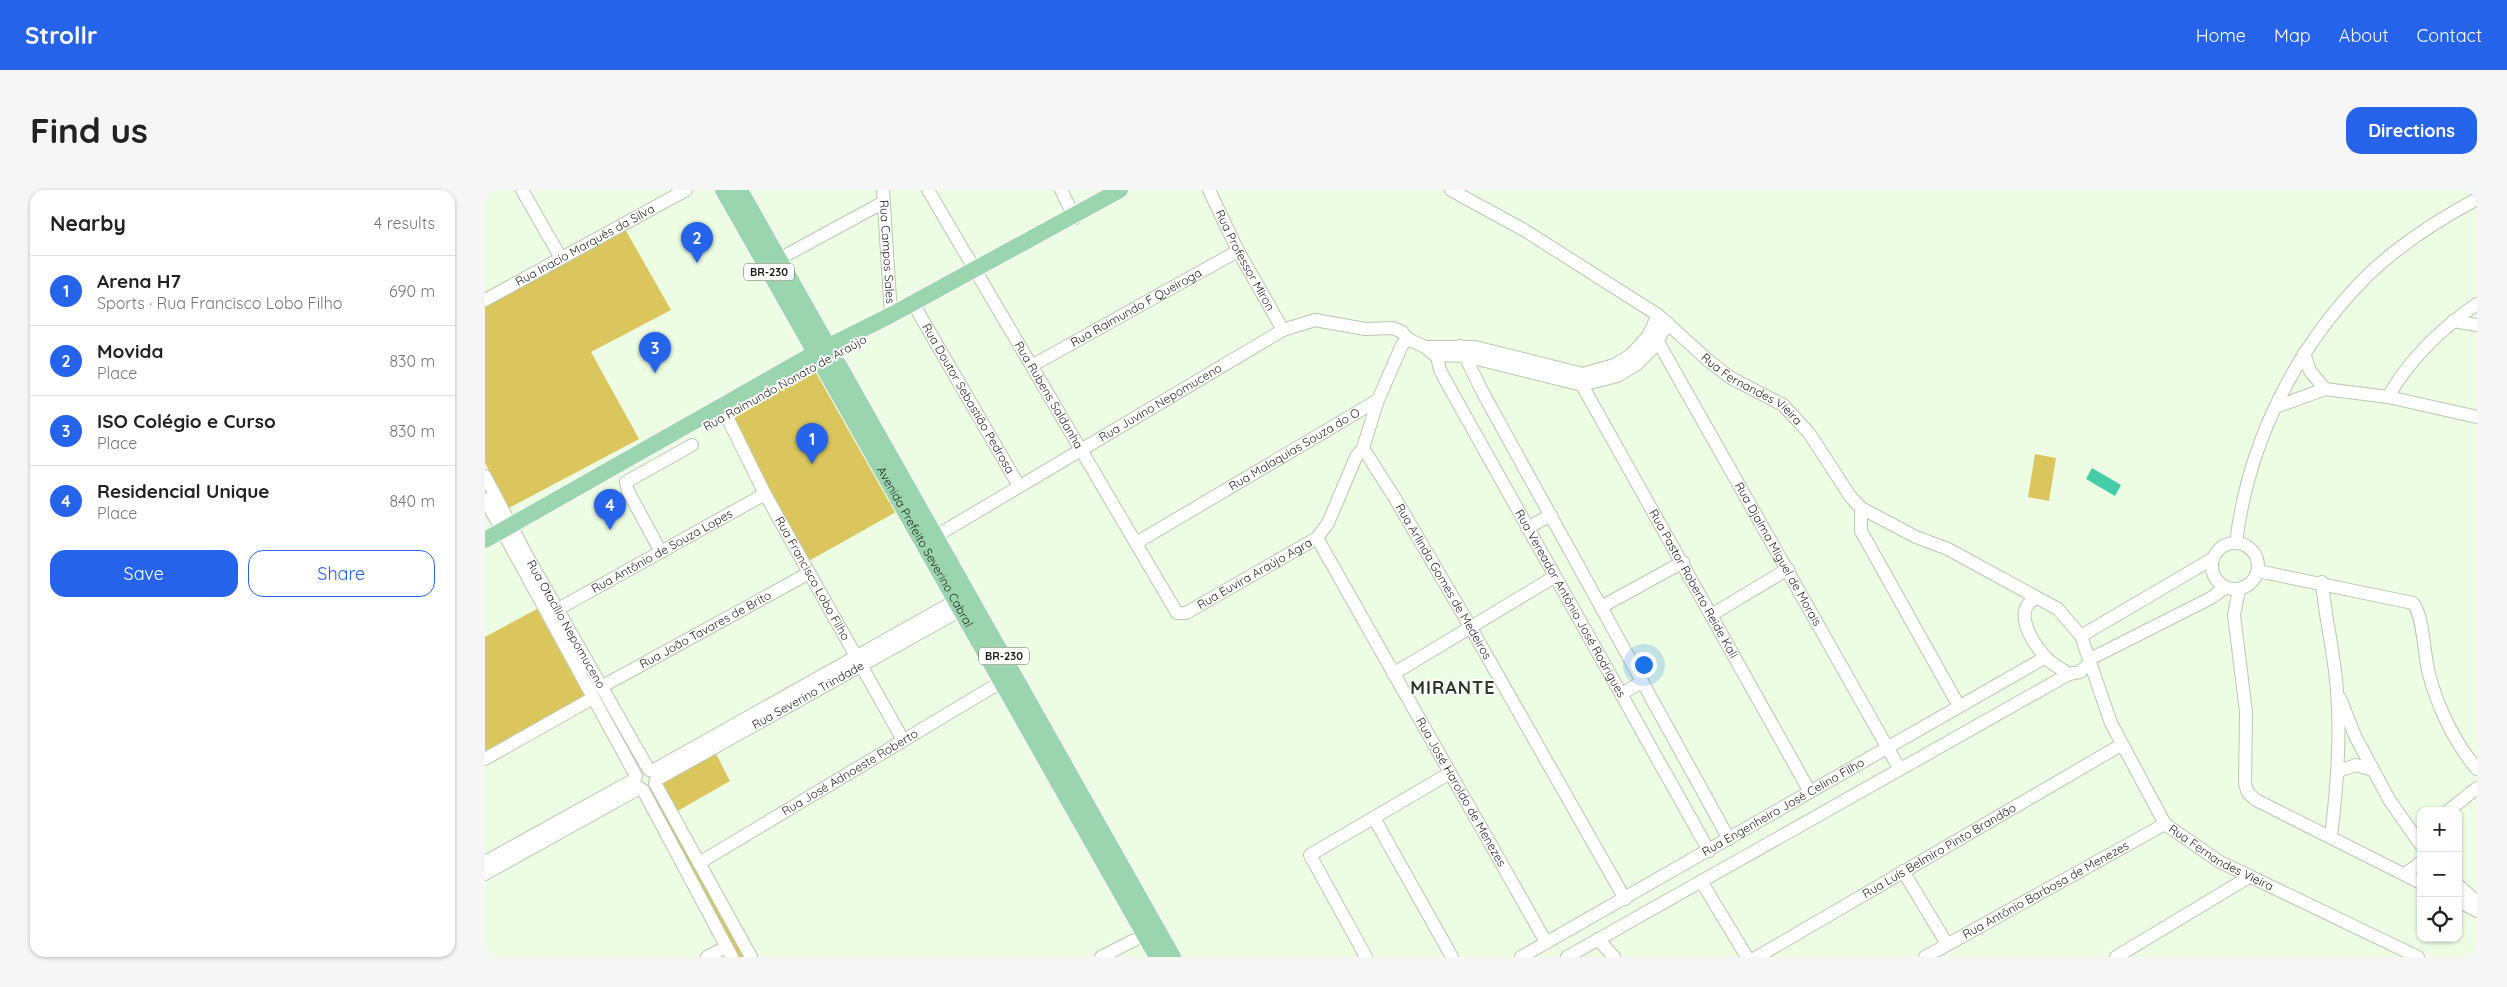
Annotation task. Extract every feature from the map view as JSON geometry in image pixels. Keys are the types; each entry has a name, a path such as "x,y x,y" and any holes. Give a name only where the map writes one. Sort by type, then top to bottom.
{"main road":[{"name":"Avenida Prefeito Severino Cabral","path":"723,190 936,536 1173,957"},
{"name":"Avenida Prefeito Severino Cabral","path":"740,190 779,259 825,354 958,606 1157,957"},
{"name":"Rua Raimundo Nonato de Araújo","path":"485,551 509,532 825,354 918,312 978,273 1120,190"},
{"name":"Rua Raimundo Nonato de Araújo","path":"485,540 509,532 725,415 891,315 978,273"}],"street":[{"path":"522,190 561,258"},
{"name":"Rua Inacio Marquês da Silva","path":"485,300 686,190"},
{"name":"Rua Rubens Saldanha","path":"928,190 1083,449 1169,600"},
{"path":"1061,190 1077,215"},
{"name":"Rua Professor Miron","path":"1209,190 1238,251 1283,330"},
{"name":"Rua Fernandes Vieira","path":"1451,190 1524,230 1663,319 1710,362 1731,378 1783,405 1809,433 1850,496 1861,508 1917,537 1948,549 2058,610 2081,636 2098,687 2121,745 2165,824 2200,850 2249,877 2417,957"},
{"path":"779,259 884,196"},
{"name":"Rua Campos Sales","path":"884,196 891,315"},
{"path":"2236,543 2249,476 2266,426 2304,353 2366,277 2419,234 2477,199"},
{"name":"Rua Raimundo F Queiroga","path":"1033,365 1238,251"},
{"path":"2388,397 2405,372 2453,321 2477,304"},
{"name":"Rua Doutor Sebastião Pedrosa","path":"918,312 1019,486"},
{"path":"1378,400 1402,345 1408,339 1432,350 1462,351 1582,379 1601,375 1617,376 1636,365 1657,340 1663,319"},
{"path":"1601,375 1631,355 1663,319"},
{"name":"Rua Juvino Nepomuceno","path":"936,536 1283,330 1315,320 1365,329 1393,328 1402,332 1408,339"},
{"path":"2453,321 2477,325"},
{"name":"Rua Djalma Miguel de Morais","path":"1657,340 1899,768"},
{"name":"Rua Vereador Antônio José Rodrigues","path":"1432,350 1447,385 1709,851"},
{"name":"Rua Vereador Antônio José Rodrigues","path":"1462,351 1729,838"},
{"path":"2304,353 2310,372 2325,389"},
{"name":"Rua Pastor Roberto Reide Kali","path":"1582,379 1810,792"},
{"path":"2276,407 2325,389 2388,397 2477,417"},
{"name":"Rua Euvira Araújo Agra","path":"1169,600 1177,613 1186,613 1317,538 1328,523 1356,457 1363,448 1378,400"},
{"name":"Rua Malaquias Souza do O","path":"1136,544 1378,400"},
{"name":"Rua Francisco Lobo Filho","path":"725,415 765,494 903,740"},
{"path":"658,548 626,486 626,482 692,445"},
{"name":"Rua Arlinda Gomes de Medeiros","path":"1363,448 1396,500 1471,628 1625,899"},
{"name":"Rua Otacílio Nepomuceno","path":"485,476 509,532 593,698 730,954"},
{"name":"Rua Antônio de Souza Lopes","path":"558,609 658,548 765,494"},
{"name":"Rua Otacílio Nepomuceno","path":"485,499 509,532 558,609 601,688 653,776 751,957"},
{"path":"1861,508 1861,531 1955,699"},
{"path":"1527,528 1551,515"},
{"name":"Rua José Haroldo de Menezes","path":"1317,538 1546,942"},
{"path":"2081,636 2212,560 2219,549 2236,543 2251,550 2258,563 2258,570 2251,583 2211,598 2090,661"},
{"path":"2212,560 2212,573 2219,584 2232,589"},
{"path":"1601,607 1683,562"},
{"path":"1711,615 1788,569"},
{"path":"2258,570 2322,582 2413,603 2417,612 2429,672 2437,698 2460,744 2477,769"},
{"name":"Rua João Tavares de Brito","path":"601,688 809,573"},
{"path":"1393,674 1554,577"},
{"path":"2322,582 2325,617 2337,691 2339,771 2331,836"},
{"path":"2232,589 2246,712 2246,789 2256,800 2417,881"},
{"path":"2037,598 2031,601 2025,608 2023,616 2033,640 2045,657"},
{"path":"2211,598 2224,603 2234,614"},
{"name":"Rua Severino Trindade","path":"653,776 958,606"},
{"name":"Rua Fernandes Vieira","path":"2045,657 2098,687"},
{"name":"Rua Engenheiro José Celino Filho","path":"1521,957 2045,657"},
{"name":"Rua Engenheiro José Celino Filho","path":"1567,957 1899,768 2074,673 2090,661"},
{"name":"Rua José Adnoeste Roberto","path":"699,863 1001,682"},
{"path":"1621,694 1643,682"},
{"path":"2337,691 2355,736 2390,801 2417,835"},
{"path":"485,759 593,698"},
{"name":"Rua Luís Belmiro Pinto Brandão","path":"1757,957 2121,745"},
{"path":"2339,771 2356,765 2373,770"},
{"path":"485,874 639,783 643,770 653,776 649,789 639,783"},
{"path":"1366,957 1310,855 1450,773"},
{"path":"485,862 639,783"},
{"path":"2453,807 2477,788"},
{"path":"1777,812 1789,832"},
{"path":"1374,818 1452,957"},
{"name":"Rua Antônio Barbosa de Menezes","path":"1925,957 2165,824"},
{"path":"2405,874 2417,865"},
{"path":"1903,871 1947,944"},
{"path":"2115,957 2249,877"},
{"path":"1701,881 1747,957"},
{"path":"2462,889 2477,902"},
{"path":"2462,903 2477,910"},
{"path":"1101,957 1144,934"},
{"path":"1598,939 1614,957"},
{"path":"707,957 730,954"}],"shaded area":[{"path":"625,229 671,310 591,352 639,439 509,508 485,463 485,307"},
{"path":"817,367 896,512 807,562 729,415"},
{"path":"2035,454 2056,458 2049,501 2028,497"},
{"path":"2092,468 2121,485 2115,496 2086,479"},
{"path":"537,609 585,697 485,751 485,637"},
{"path":"714,750 730,781 674,813 657,781"},
{"path":"653,789 747,957 737,957 646,792"}],"place":[{"name":"Movida","path":"697,263"},
{"name":"ISO Colégio e Curso","path":"655,373"},
{"name":"Arena H7","path":"812,464"},
{"name":"Residencial Unique","path":"610,530"}],"district":[{"name":"MIRANTE","path":"1453,688"}]}
